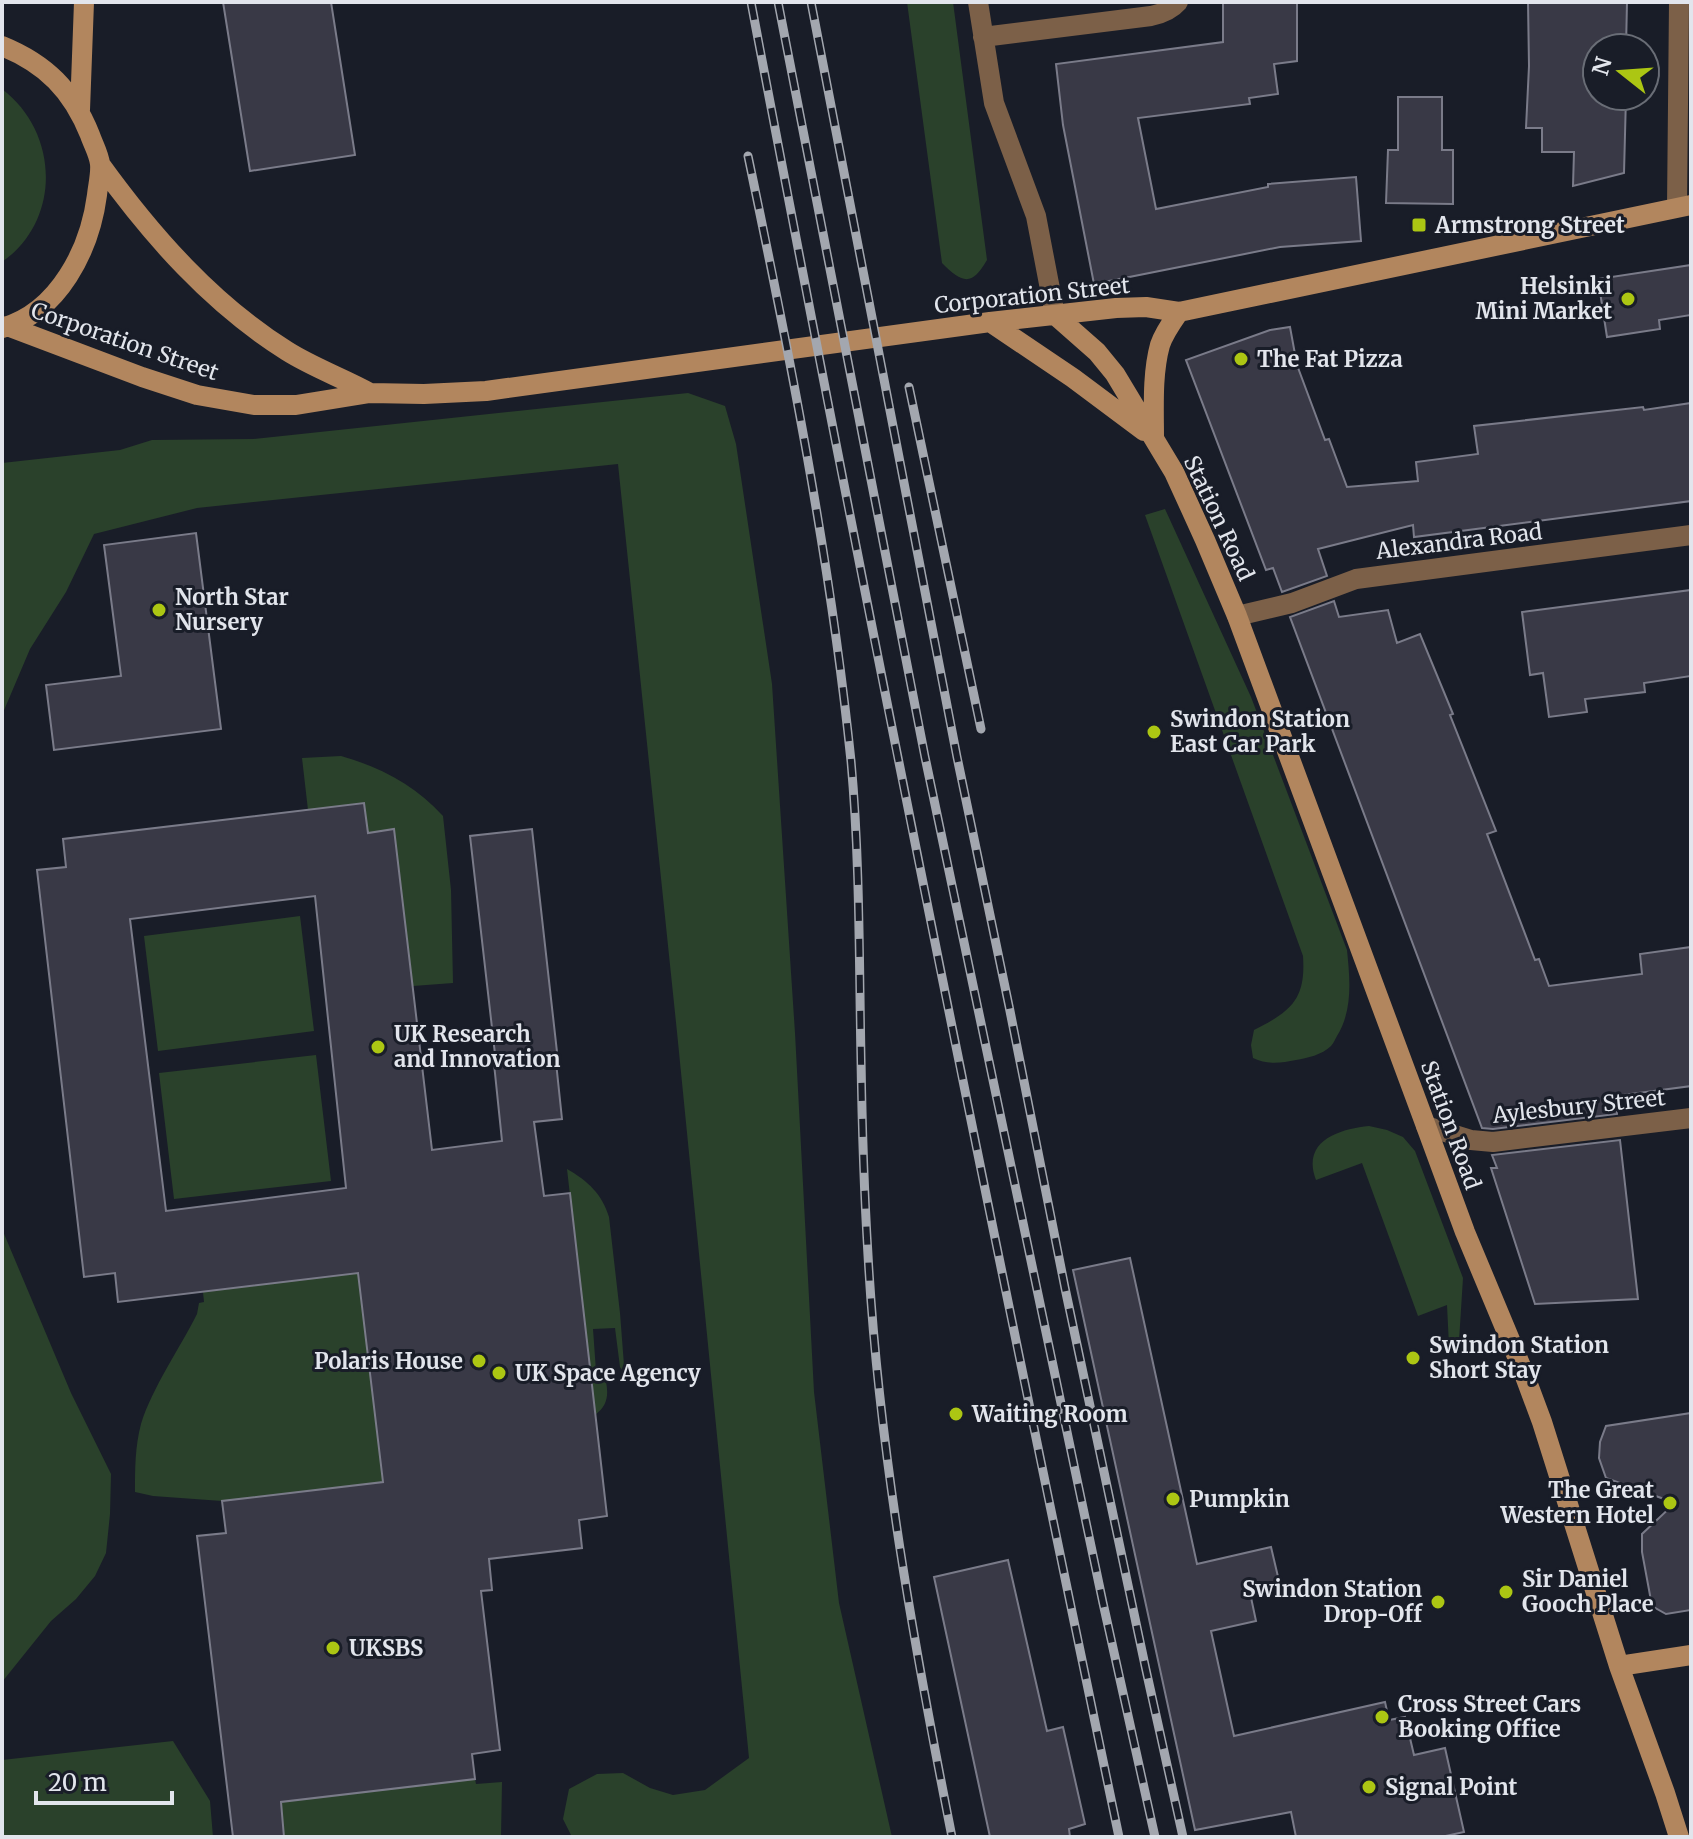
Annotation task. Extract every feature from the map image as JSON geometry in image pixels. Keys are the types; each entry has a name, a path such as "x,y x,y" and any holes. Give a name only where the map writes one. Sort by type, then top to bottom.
{"street":[{"path":"80,110 84,2"},
{"path":"978,2 994,103 1036,216 1055,315"},
{"path":"983,37 1151,16 1172,8 1178,2"},
{"path":"1679,2 1684,206"},
{"path":"2,46 48,73 80,110 100,164 94,216 72,270 45,302 17,323 4,328"},
{"name":"Corporation Street","path":"100,164 152,231 221,302 290,353 370,393"},
{"name":"Corporation Street","path":"4,328 197,395 254,405 296,405 370,393 486,391 990,322 1116,308 1146,307 1179,312 1684,206"},
{"name":"Station Road","path":"1154,439 1154,395 1160,345 1179,312"},
{"name":"Station Road","path":"1055,315 1110,367 1154,439 1188,502 1237,616 1465,1232 1542,1422 1619,1666 1679,1837"},
{"name":"Station Road","path":"990,322 1080,383 1154,439"},
{"name":"Alexandra Road","path":"1237,616 1292,603 1356,579 1691,535"},
{"name":"Aylesbury Street","path":"1426,1126 1471,1140 1493,1142 1691,1118"},
{"path":"1619,1666 1691,1655"}],"green space":[{"path":"907,2 953,2 987,260 972,278 956,275 942,263"},
{"path":"2,89 21,107 34,128 43,152 46,176 43,200 35,223 22,244 2,262"},
{"path":"688,393 725,406 736,444 772,684 814,1392 839,1603 892,1837 572,1837 563,1819 569,1789 597,1774 623,1773 650,1788 673,1795 705,1790 749,1758 618,464 197,508 94,534 66,592 30,649 2,715 2,463 120,450 152,440 253,439"},
{"path":"1165,509 1251,697 1347,950 1349,994 1346,1016 1331,1046 1310,1057 1274,1063 1253,1058 1251,1045 1254,1030 1287,1010 1299,994 1303,956 1145,515"},
{"path":"341,756 396,778 421,795 443,816 451,890 453,983 413,986 394,830 368,833 364,803 308,810 302,758"},
{"path":"300,916 314,1031 158,1051 144,936"},
{"path":"316,1055 331,1181 174,1199 159,1073"},
{"path":"1369,1126 1403,1137 1415,1151 1463,1278 1459,1341 1449,1346 1447,1305 1418,1316 1362,1163 1316,1180 1313,1167 1318,1147 1335,1134"},
{"path":"567,1169 593,1189 609,1217 620,1313 622,1370 615,1328 593,1329 596,1371 604,1372 607,1390 604,1406 595,1415"},
{"path":"2,1229 71,1393 111,1474 106,1553 95,1576 76,1599 51,1621 2,1682"},
{"path":"358,1273 383,1482 222,1501 135,1492 136,1450 141,1424 159,1382 197,1314 199,1303 204,1302 203,1292"},
{"path":"173,1741 210,1801 213,1837 2,1837 2,1760"},
{"path":"475,1779 476,1784 502,1782 501,1837 284,1837 283,1831 258,1805"}],"building":[{"path":"223,2 331,2 355,155 250,171"},
{"path":"1223,2 1297,2 1297,61 1274,64 1278,94 1249,98 1250,104 1138,118 1156,209 1268,187 1268,184 1356,177 1361,241 1280,247 1094,284 1063,125 1056,64 1223,42"},
{"path":"1528,2 1627,2 1626,32 1581,32 1581,112 1626,112 1624,173 1573,186 1574,152 1542,152 1542,128 1526,128"},
{"path":"1398,97 1442,97 1442,150 1453,150 1453,204 1386,203 1388,150 1398,150"},
{"name":"Helsinki Mini Market","path":"1691,265 1691,315 1659,320 1660,329 1607,337 1598,279"},
{"path":"1290,327 1297,365 1325,440 1329,439 1347,487 1418,481 1416,462 1478,454 1474,426 1691,403 1691,501 1414,537 1413,525 1318,549 1327,576 1282,592 1273,568 1266,570 1186,360 1270,330"},
{"name":"North Star Nursery","path":"196,533 221,729 54,750 46,685 121,676 104,545"},
{"path":"1691,590 1691,676 1644,683 1645,692 1585,699 1587,712 1549,717 1543,673 1530,675 1522,612"},
{"path":"1334,601 1339,617 1388,610 1397,643 1420,634 1496,831 1487,834 1535,960 1539,959 1549,986 1642,974 1640,954 1691,947 1691,1086 1615,1096 1617,1114 1482,1128 1290,617"},
{"name":"Polaris House","path":"364,803 368,833 394,829 432,1150 502,1141 470,836 532,829 562,1119 534,1122 544,1196 570,1193 607,1516 579,1520 582,1548 489,1559 492,1590 481,1591 500,1750 472,1754 475,1779 281,1802 284,1837 233,1837 197,1536 226,1533 222,1501 383,1482 358,1273 118,1302 115,1273 84,1277 37,870 66,867 63,839","holes":["315,896 346,1188 166,1211 130,919"]},
{"path":"1620,1140 1638,1299 1535,1304 1491,1168 1497,1168 1492,1155"},
{"path":"1130,1258 1197,1564 1271,1547 1279,1581 1249,1588 1256,1621 1211,1631 1234,1736 1385,1702 1389,1720 1405,1717 1414,1755 1445,1748 1464,1832 1441,1837 1296,1837 1291,1812 1195,1830 1073,1270"},
{"name":"The Great Western Hotel","path":"1691,1413 1691,1610 1666,1614 1652,1606 1642,1552 1642,1534 1675,1503 1606,1478 1599,1458 1600,1442 1606,1426"},
{"path":"1008,1560 1047,1731 1063,1727 1085,1824 1069,1829 1070,1837 990,1837 934,1577"}],"railway":[{"path":"751,2 930,920 1119,1837"},
{"path":"778,2 925,757 1155,1837"},
{"path":"811,2 957,757 1065,1288 1183,1837"},
{"path":"748,156 807,457 842,685 856,835 863,1157 873,1329 900,1548 952,1837"},
{"path":"909,387 981,729"}],"place":[{"name":"Armstrong Street","path":"1419,225"},
{"name":"Helsinki Mini Market","path":"1628,299"},
{"name":"The Fat Pizza","path":"1241,359"},
{"name":"North Star Nursery","path":"159,610"},
{"name":"Swindon Station East Car Park","path":"1154,732"},
{"name":"UK Research and Innovation","path":"378,1047"},
{"name":"Swindon Station Short Stay","path":"1413,1358"},
{"name":"Polaris House","path":"479,1361"},
{"name":"UK Space Agency","path":"499,1373"},
{"name":"Waiting Room","path":"956,1414"},
{"name":"Pumpkin","path":"1173,1499"},
{"name":"The Great Western Hotel","path":"1670,1503"},
{"name":"Sir Daniel Gooch Place","path":"1506,1592"},
{"name":"Swindon Station Drop-Off","path":"1438,1602"},
{"name":"UKSBS","path":"333,1648"},
{"name":"Cross Street Cars Booking Office","path":"1382,1717"},
{"name":"Signal Point","path":"1369,1787"}]}
